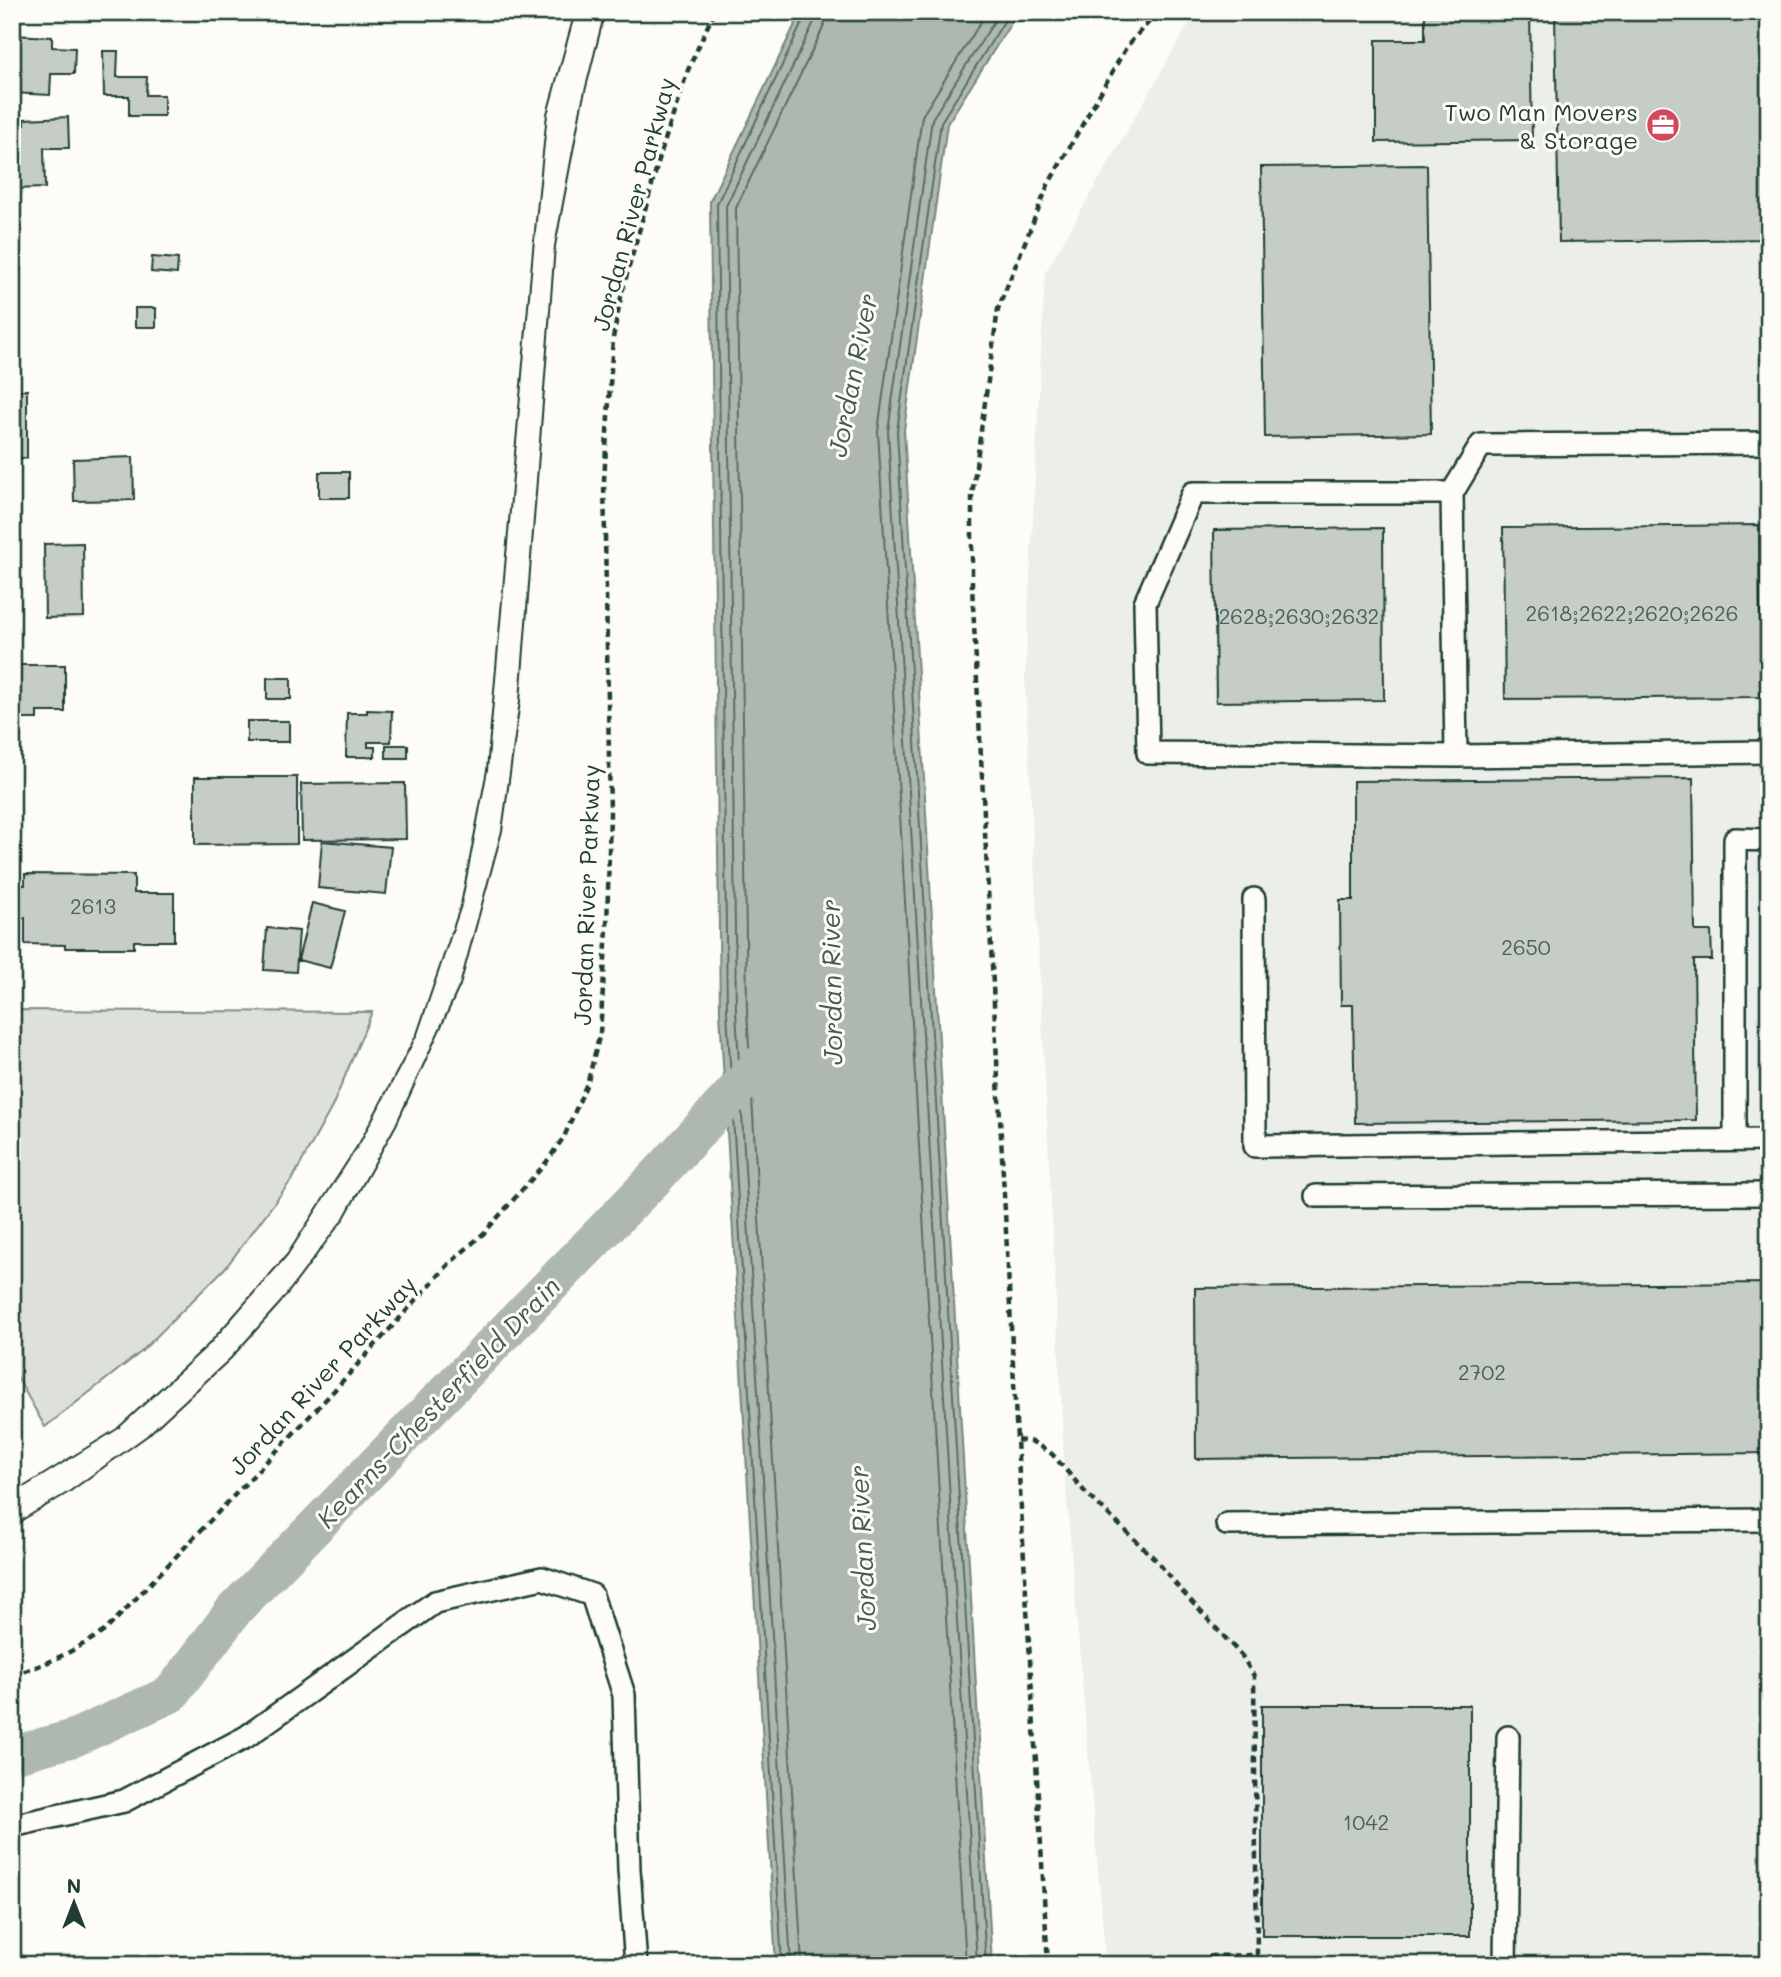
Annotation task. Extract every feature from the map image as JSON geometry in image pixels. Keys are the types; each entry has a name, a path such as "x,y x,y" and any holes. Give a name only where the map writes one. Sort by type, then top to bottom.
{"lane":[{"path":"1456,756 1452,493 1481,445 1769,443"},
{"path":"1452,493 1193,494 1145,603 1148,753 1456,756 1769,752"},
{"path":"1735,1140 1735,839 1769,840"},
{"path":"1254,899 1255,1146 1769,1140"},
{"path":"1316,1196 1769,1194"},
{"path":"1227,1524 1769,1520"},
{"path":"12,1826 124,1801 246,1737 435,1602 542,1578 592,1595 624,1695 629,1870 636,1965"},
{"path":"1505,1965 1508,1737"}],"path":[{"name":"Jordan River Parkway","path":"12,1675 44,1666 77,1650 106,1630 328,1397 449,1264 484,1233 545,1164 564,1137 579,1105 594,1060 604,990 610,813 604,481 613,338 622,292 662,149 688,70 714,12"},
{"path":"1048,1965 972,586 972,495 998,309 1048,185 1127,46 1158,12"},
{"path":"1017,1440 1032,1442 1052,1454 1085,1492 1156,1560 1242,1656 1254,1676 1257,1955 1212,1956 1183,1965"}],"shaded area":[{"path":"1196,12 1769,12 1769,1965 1106,1965 1065,1478 1025,679 1045,273"},
{"path":"12,1010 372,1012 332,1107 293,1178 226,1267 141,1352 45,1427 12,1368"}],"water":[{"name":"Jordan River","path":"801,12 1018,12 947,124 904,430 992,1965 776,1965 720,1012 710,201"}],"building":[{"path":"1425,12 1530,12 1532,140 1376,142 1376,40 1425,40"},
{"name":"Two Man Movers & Storage","path":"1555,12 1769,12 1769,239 1559,242"},
{"path":"12,35 52,37 52,47 75,48 74,74 51,74 50,95 12,93"},
{"path":"103,51 118,51 117,77 147,77 146,95 164,95 164,116 129,116 129,96 104,96"},
{"path":"68,117 69,148 44,148 45,188 12,189 12,124 25,124 24,119"},
{"path":"1427,165 1431,434 1265,437 1261,167"},
{"path":"152,257 178,259 177,274 151,272"},
{"path":"135,308 156,308 156,327 135,327"},
{"path":"12,390 27,390 27,458 12,458"},
{"path":"133,457 134,500 74,501 73,459"},
{"path":"319,472 349,472 349,498 319,498"},
{"path":"1759,525 1761,697 1505,699 1503,528"},
{"path":"1383,528 1384,700 1216,702 1214,530"},
{"path":"83,543 84,617 45,618 44,544"},
{"path":"12,665 65,665 65,712 37,712 37,719 12,719"},
{"path":"267,678 291,678 291,699 267,699"},
{"path":"367,710 392,711 391,742 368,742 368,747 375,747 375,757 346,757 347,713 367,713"},
{"path":"247,721 289,721 289,742 247,742"},
{"path":"386,745 408,745 408,758 386,758"},
{"path":"195,777 297,777 297,844 195,845"},
{"path":"1693,778 1695,931 1711,931 1712,960 1694,960 1696,1120 1355,1123 1353,1005 1341,1005 1340,900 1353,900 1353,781"},
{"path":"405,783 406,839 302,840 301,784"},
{"path":"322,841 391,847 386,894 318,888"},
{"path":"25,874 134,875 134,893 174,893 174,941 134,941 134,948 65,948 65,945 25,944 25,918 12,918 12,885 25,885"},
{"path":"312,903 345,911 330,968 298,960"},
{"path":"267,928 299,931 296,972 264,970"},
{"path":"1769,1283 1769,1453 1196,1459 1195,1288"},
{"path":"1262,1705 1470,1705 1470,1936 1262,1936"}],"waterway":[{"name":"Kearns-Chesterfield Drain","path":"12,1755 74,1738 171,1694 235,1609 658,1175 760,1064"}],"tram line":[{"path":"12,1494 117,1429 209,1344 287,1255 360,1142 417,1034 461,905 487,770 547,114 575,12"},
{"path":"12,1526 69,1492 147,1436 230,1359 281,1302 344,1218 396,1125 460,985 502,831 520,701 555,246 582,103 605,12"}],"place":[{"name":"Two Man Movers & Storage","path":"1663,125"}]}
